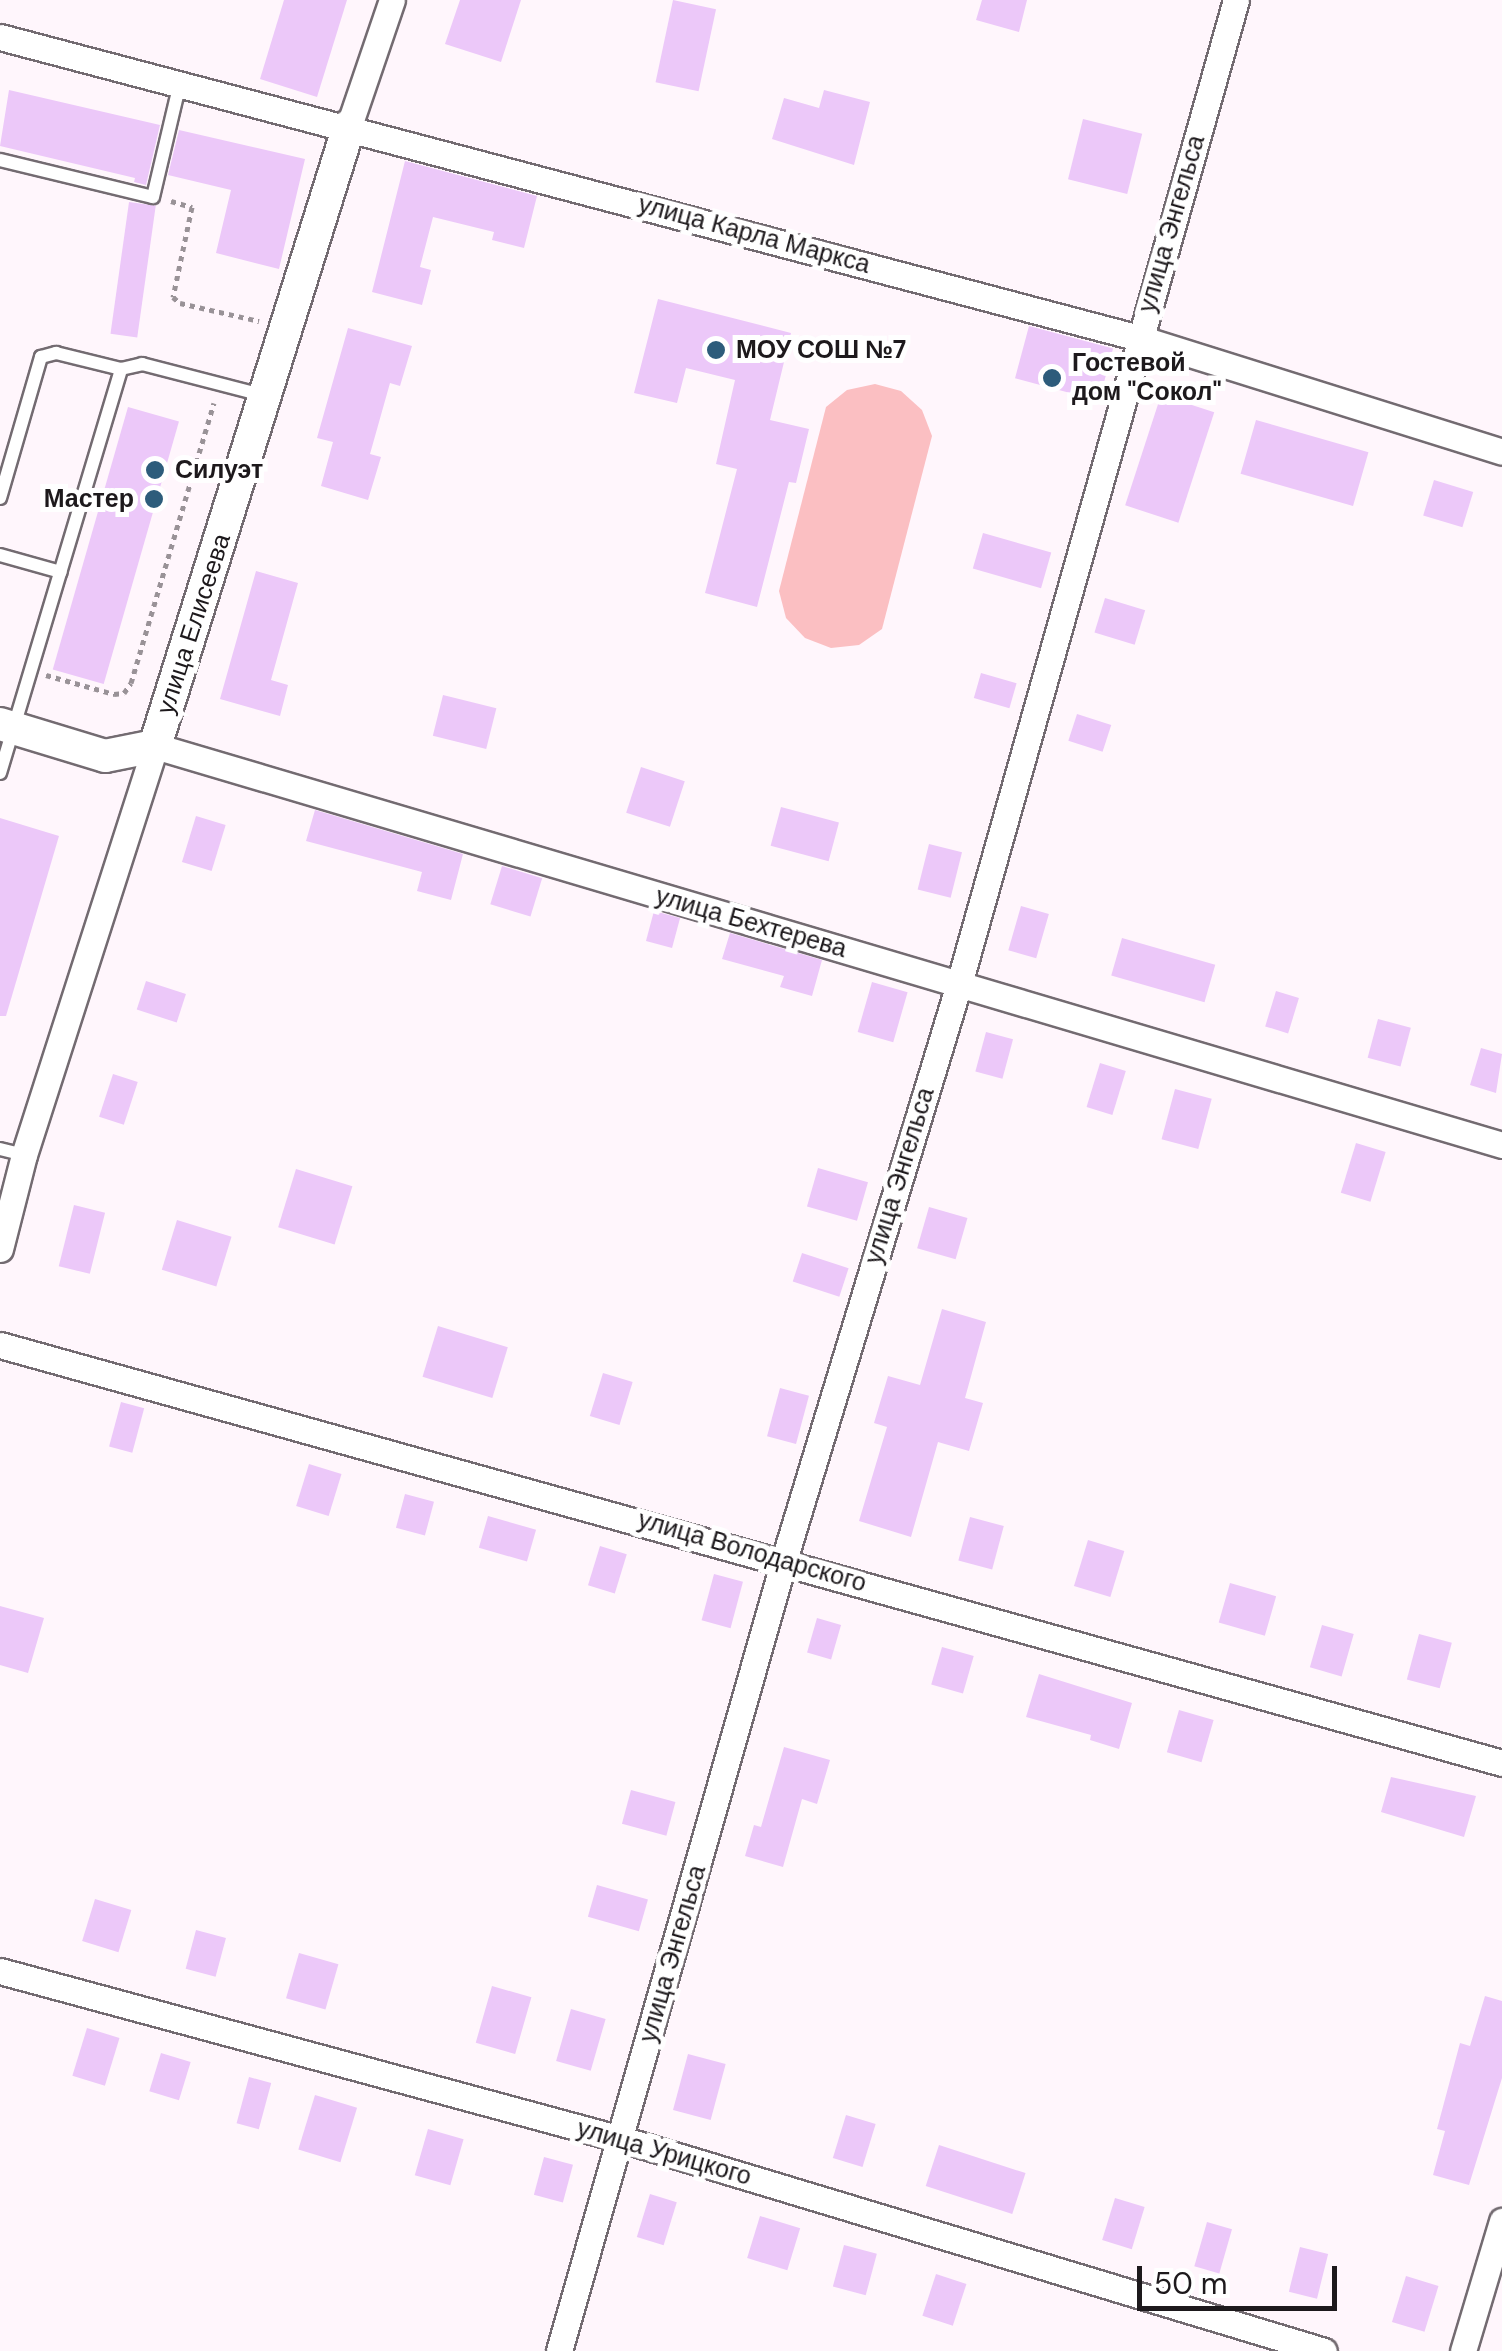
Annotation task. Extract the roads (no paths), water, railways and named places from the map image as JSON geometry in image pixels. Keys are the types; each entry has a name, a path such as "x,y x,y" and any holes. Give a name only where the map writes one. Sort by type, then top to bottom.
{"street":[{"name":"улица Елисеева","path":"0,1249 12,1152 155,746 392,0"},
{"name":"улица Энгельса","path":"559,2351 784,1560 959,984 1236,0"},
{"name":"улица Карла Маркса","path":"0,37 349,126 1139,338 1502,452"},
{"name":"улица Бехтерева","path":"7,726 105,756 155,746 1502,1145"},
{"name":"улица Володарского","path":"0,1344 784,1560 1502,1764"},
{"name":"улица Урицкого","path":"0,1971 621,2139 1324,2351"},
{"path":"1463,2351 1502,2220"}],"lane":[{"path":"0,160 153,197 180,83"},
{"path":"0,498 41,357 56,354 122,369 142,364 266,396"},
{"path":"0,773 7,726 31,671 122,369"},
{"path":"0,554 61,572"}],"place":[{"name":"МОУ СОШ №7","path":"716,350"},
{"name":"Гостевой дом \"Сокол\"","path":"1052,378"},
{"name":"Силуэт","path":"155,470"},
{"name":"Мастер","path":"154,499"}]}
